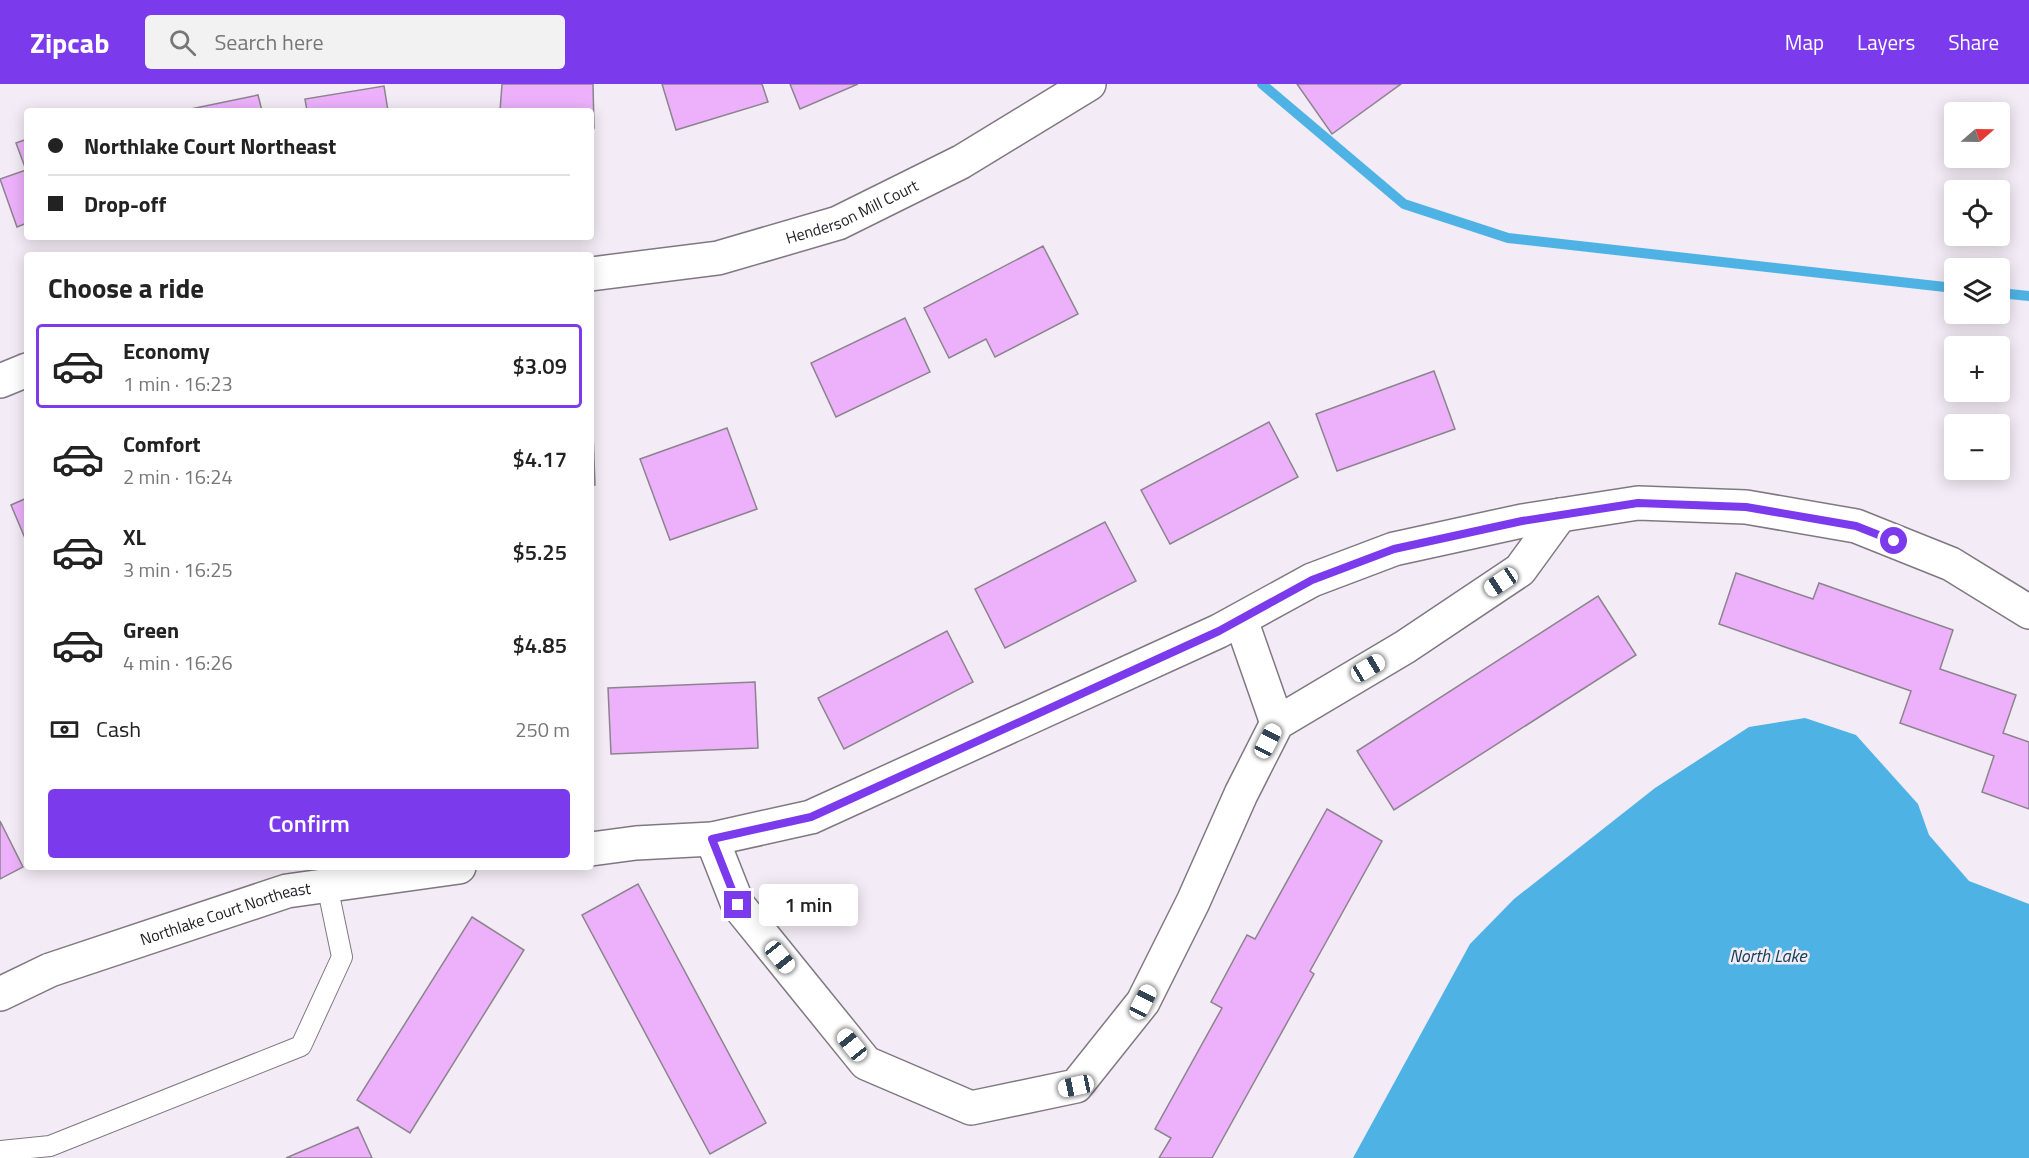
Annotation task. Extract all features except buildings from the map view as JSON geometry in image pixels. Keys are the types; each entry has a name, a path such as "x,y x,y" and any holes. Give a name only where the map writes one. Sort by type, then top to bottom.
{"street":[{"name":"Henderson Mill Court","path":"594,274 718,258 838,223 961,162 1089,84"},
{"path":"0,381 24,371"},
{"path":"594,849 636,843 712,839 811,817 1241,620 1312,580 1394,549 1522,521 1638,503 1746,507 1856,526 1951,564 2029,612"},
{"path":"712,839 738,905 866,1063 971,1108 1076,1086 1143,1002 1193,902 1240,794 1277,723 1405,646 1520,570 1560,515"},
{"path":"1241,620 1277,723"},
{"name":"Northlake Court Northeast","path":"0,994 50,970 287,891 437,870"}],"lane":[{"path":"0,1151 50,1146 301,1046 342,957 327,885"}],"water":[{"name":"North Lake","path":"1805,718 1856,735 1918,804 1929,835 1969,881 2029,904 2029,1158 1353,1158 1470,944 1514,899 1655,788 1749,727"}],"waterway":[{"path":"1262,84 1404,204 1508,238 1944,287"},
{"path":"2010,294 2029,296"}],"route":[{"path":"738,905 712,839 811,817 1219,631 1312,580 1394,549 1522,521 1638,503 1746,507 1856,526 1894,541"}]}
